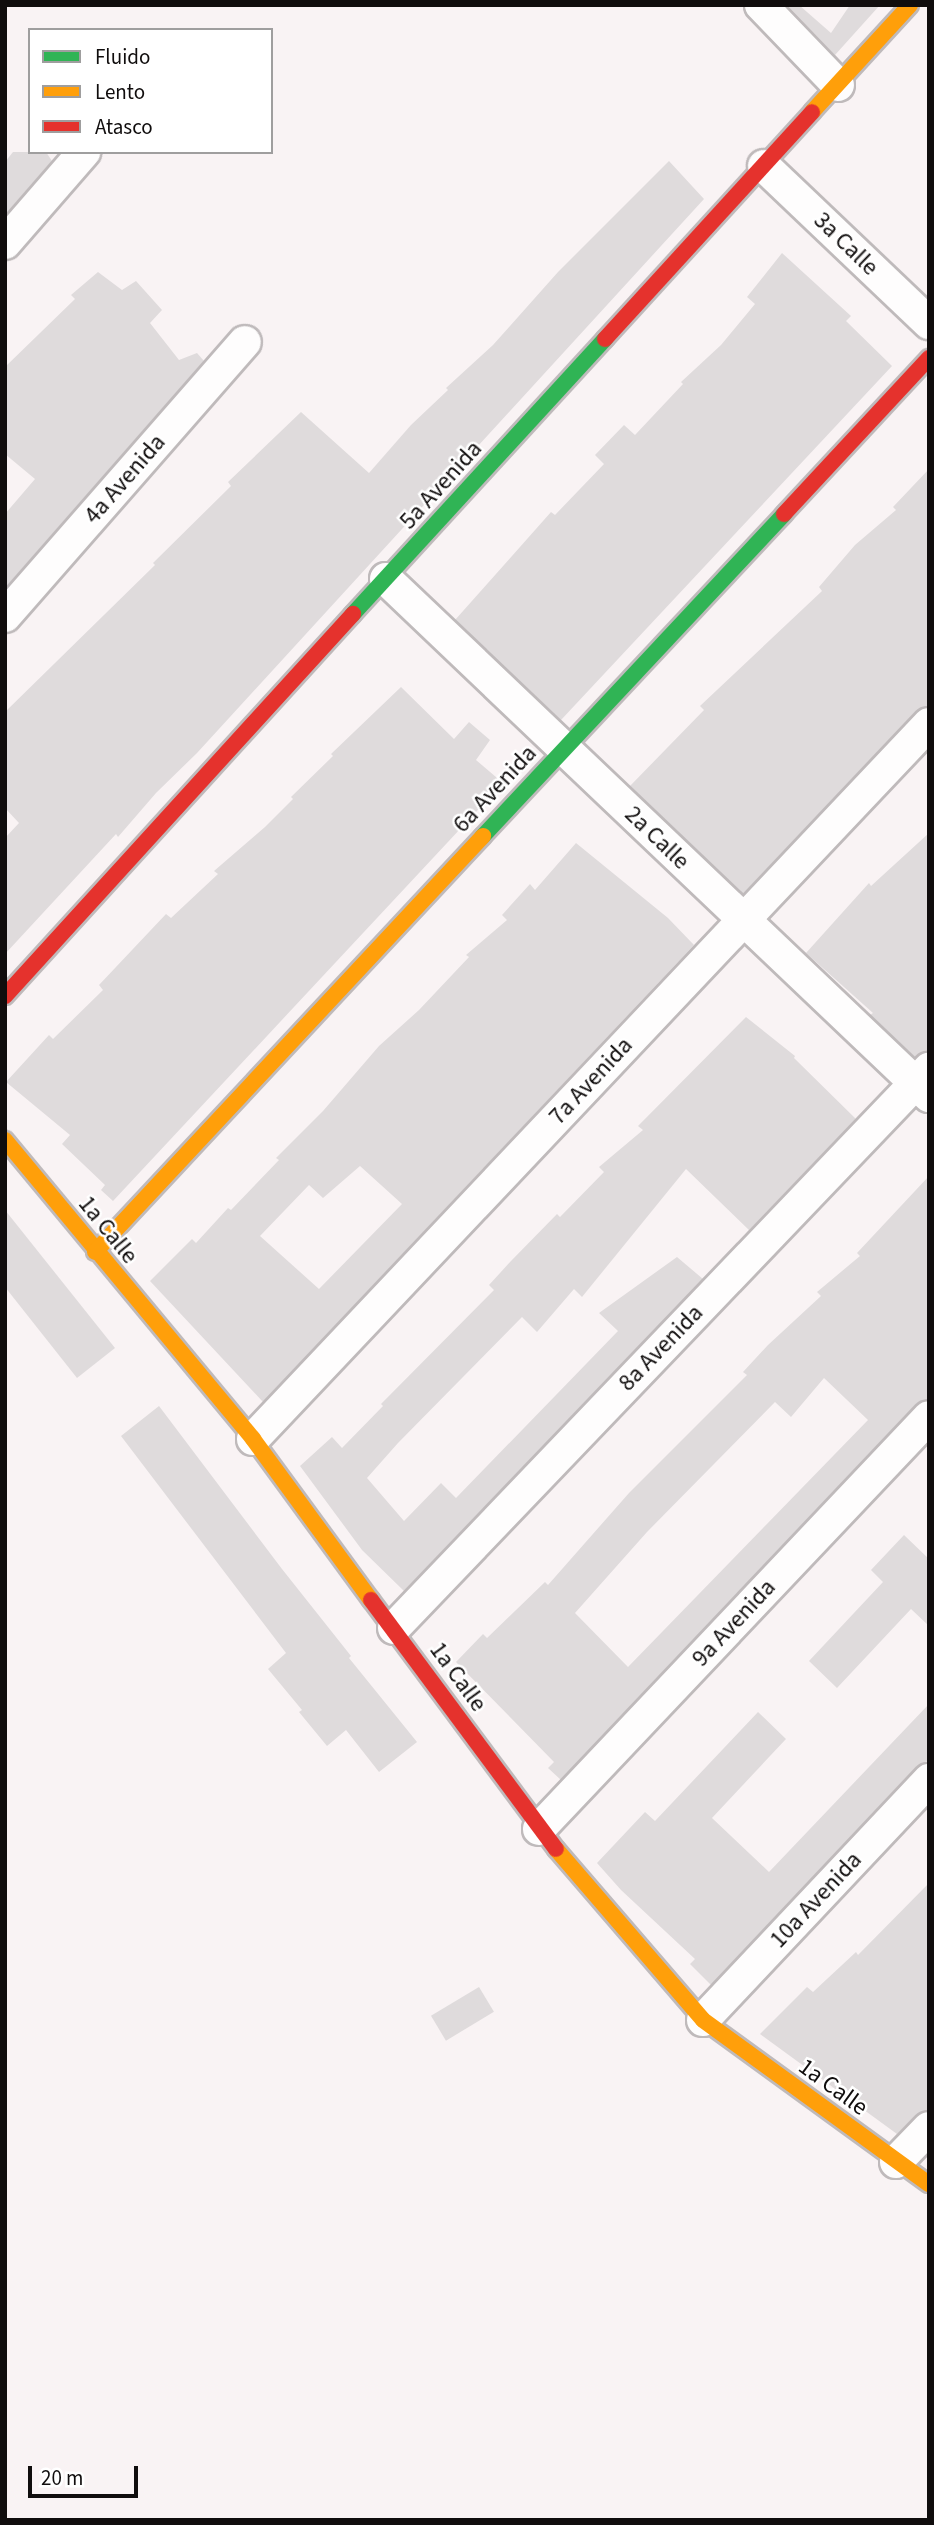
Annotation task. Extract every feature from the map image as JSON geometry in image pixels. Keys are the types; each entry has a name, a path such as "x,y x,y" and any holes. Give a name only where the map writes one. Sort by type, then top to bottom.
{"street":[{"path":"761,5 838,85"},
{"name":"5a Avenida","path":"5,996 910,5"},
{"path":"5,243 82,154"},
{"name":"3a Calle","path":"764,166 929,323"},
{"name":"4a Avenida","path":"5,616 245,342"},
{"name":"6a Avenida","path":"95,1252 929,358"},
{"name":"2a Calle","path":"386,579 744,920 924,1083"},
{"name":"7a Avenida","path":"253,1439 929,724"},
{"name":"8a Avenida","path":"394,1628 924,1083"},
{"name":"1a Calle","path":"5,1140 95,1252 253,1439 539,1829 703,2020 929,2185"},
{"name":"9a Avenida","path":"539,1829 929,1417"},
{"name":"10a Avenida","path":"703,2020 929,1780"},
{"path":"896,2162 929,2128"}],"building":[{"path":"787,5 799,5 831,33 850,5 880,5 835,55"},
{"path":"13,152 47,154 52,161 5,215 5,162"},
{"path":"669,161 704,199 197,753 156,793 118,837 116,834 5,954 5,838 19,823 5,808 5,712 155,565 153,563 231,486 228,482 301,412 369,473 411,425 448,390 446,388 493,345 558,272"},
{"path":"782,253 851,316 846,321 892,366 561,720 455,620 551,512 555,515 604,464 595,455 624,425 635,435 683,384 681,382 721,345 755,304 747,297"},
{"path":"98,272 122,290 136,281 162,310 150,323 179,360 197,353 204,361 5,588 5,514 35,479 5,454 5,367 75,299 71,295"},
{"path":"929,469 929,706 916,711 743,894 630,786 704,710 700,706 822,591 819,587 855,545 896,510 893,507"},
{"path":"401,687 454,739 469,722 490,740 476,760 503,783 113,1201 101,1190 105,1185 62,1144 70,1135 6,1082 49,1035 53,1039 103,990 99,985 166,914 171,918 218,874 214,871 265,827 333,756 331,754"},
{"path":"929,833 929,1051 915,1057 870,1015 873,1013 806,953 869,883 871,886"},
{"path":"576,843 668,918 694,945 263,1402 150,1281 192,1239 196,1243 228,1208 231,1210 279,1160 276,1158 323,1111 379,1046 419,1010 469,957 466,955 507,920 502,915 530,884 535,890","holes":["360,1166 402,1204 319,1289 260,1236 309,1185 323,1198"]},
{"path":"746,1017 795,1056 794,1058 856,1119 749,1230 686,1169 582,1297 574,1289 537,1332 522,1317 398,1443 367,1478 404,1521 441,1483 456,1498 618,1331 599,1313 677,1257 703,1279 404,1591 362,1550 300,1466 332,1437 342,1448 383,1406 381,1404 494,1290 489,1285 511,1261 557,1214 560,1217 604,1172 599,1167 643,1130 638,1126"},
{"path":"929,1176 929,1399 916,1404 561,1780 548,1768 554,1762 456,1662 483,1634 487,1638 545,1582 548,1585 629,1493 747,1375 743,1372 768,1345 821,1296 817,1292 860,1256 857,1253","holes":["824,1378 868,1420 628,1667 575,1613 647,1532 775,1402 791,1417"]},
{"path":"5,1210 115,1348 77,1378 5,1287"},
{"path":"159,1406 351,1656 349,1658 417,1742 379,1772 346,1730 327,1746 299,1712 302,1710 268,1669 286,1653 121,1436"},
{"path":"904,1535 929,1559 929,1626 911,1609 837,1688 809,1661 883,1582 871,1570"},
{"path":"929,1704 929,1760 916,1767 711,1985 690,1964 695,1959 621,1890 597,1863 645,1812 655,1821 758,1712 786,1739 712,1818 769,1872"},
{"path":"929,1883 929,2110 916,2115 897,2134 760,2034 807,1987 813,1992 856,1952 858,1955"},
{"path":"479,1987 494,2012 446,2041 431,2016"}],"traffic: fast":[{"path":"353,614 605,339"},
{"path":"483,836 784,514"}],"traffic: slow":[{"path":"812,112 910,5"},
{"path":"95,1252 483,836"},
{"path":"5,1140 253,1439 371,1600"},
{"path":"556,1849 703,2020 929,2184"}],"traffic: jam":[{"path":"605,339 812,112"},
{"path":"784,514 929,358"},
{"path":"5,996 353,614"},
{"path":"371,1600 556,1849"}]}
